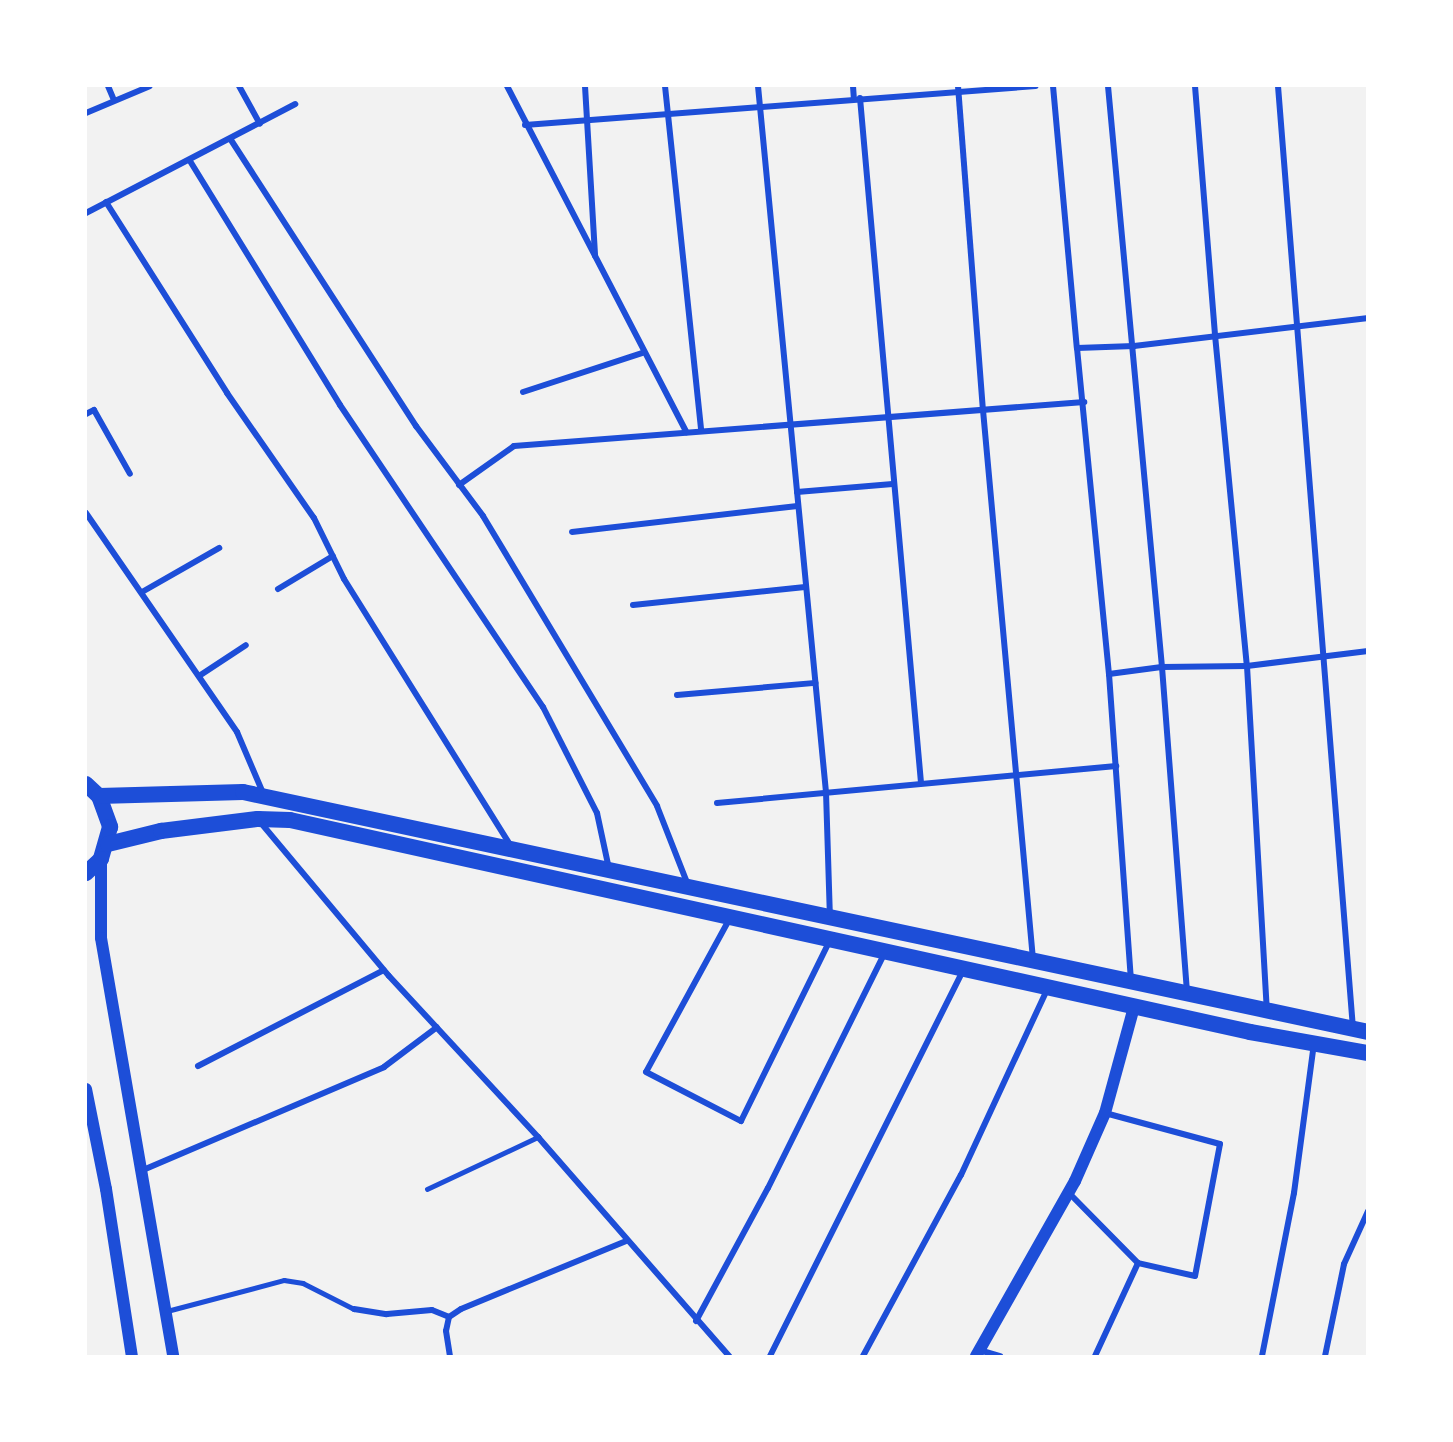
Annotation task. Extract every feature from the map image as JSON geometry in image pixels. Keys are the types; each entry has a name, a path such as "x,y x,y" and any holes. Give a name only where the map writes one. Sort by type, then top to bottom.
{"highway":[{"path":"86,784 99,796 107,811 104,851"},
{"path":"99,796 243,792 1131,984 1360,1031"},
{"path":"86,873 104,851 161,831 258,819 290,820 1134,1007 1368,1053"}],"main road":[{"path":"104,851 101,938 143,1170 173,1356"},
{"path":"978,1353 1068,1192 1106,1113 1134,1007"},
{"path":"86,1089 106,1189 132,1356"}],"street":[{"path":"108,86 114,100"},
{"path":"86,113 150,86"},
{"path":"239,86 260,124"},
{"path":"507,86 642,353 686,432"},
{"path":"585,86 595,259"},
{"path":"665,86 701,430"},
{"path":"758,86 826,792 830,919"},
{"path":"853,86 857,99 921,783"},
{"path":"525,125 857,99 958,88 1036,86"},
{"path":"1053,86 1109,674 1131,984"},
{"path":"1108,86 1134,346 1188,996"},
{"path":"1196,86 1215,335 1247,666 1267,1012"},
{"path":"1278,86 1322,653 1360,1031"},
{"path":"958,88 982,410 1033,963"},
{"path":"86,213 231,140 295,104"},
{"path":"231,140 323,287 459,485 483,516 657,806 690,889"},
{"path":"189,161 340,405 543,707 597,813 610,872"},
{"path":"106,202 227,393 314,518 349,588 513,851"},
{"path":"1077,348 1134,346 1368,318"},
{"path":"523,392 642,353"},
{"path":"459,485 514,446 1084,402"},
{"path":"86,414 94,410 130,474"},
{"path":"797,492 893,484"},
{"path":"572,532 798,506"},
{"path":"86,513 200,676 249,754 264,796"},
{"path":"142,592 219,548"},
{"path":"278,589 333,556"},
{"path":"633,604 805,587"},
{"path":"200,676 246,645"},
{"path":"1109,674 1162,667 1247,666 1322,653 1368,651"},
{"path":"677,695 815,683"},
{"path":"717,803 1116,766"},
{"path":"258,819 384,970 538,1137 626,1241 729,1356"},
{"path":"731,917 646,1072 741,1121 830,940"},
{"path":"696,1321 768,1188 885,951"},
{"path":"770,1356 964,968"},
{"path":"198,1066 384,970"},
{"path":"863,1356 961,1175 1048,988"},
{"path":"143,1170 384,1067 437,1027"},
{"path":"1262,1356 1294,1193 1314,1044"},
{"path":"1068,1192 1138,1263 1195,1276 1220,1144 1106,1113"},
{"path":"1325,1356 1344,1264 1368,1211"},
{"path":"450,1356 446,1331 449,1317 461,1309 626,1241"},
{"path":"1095,1356 1138,1263"},
{"path":"354,1309 387,1314 432,1310 449,1317"},
{"path":"978,1353 1000,1356"}],"lane":[{"path":"427,1189 538,1137"},
{"path":"166,1311 284,1280 303,1283 354,1309"}]}
